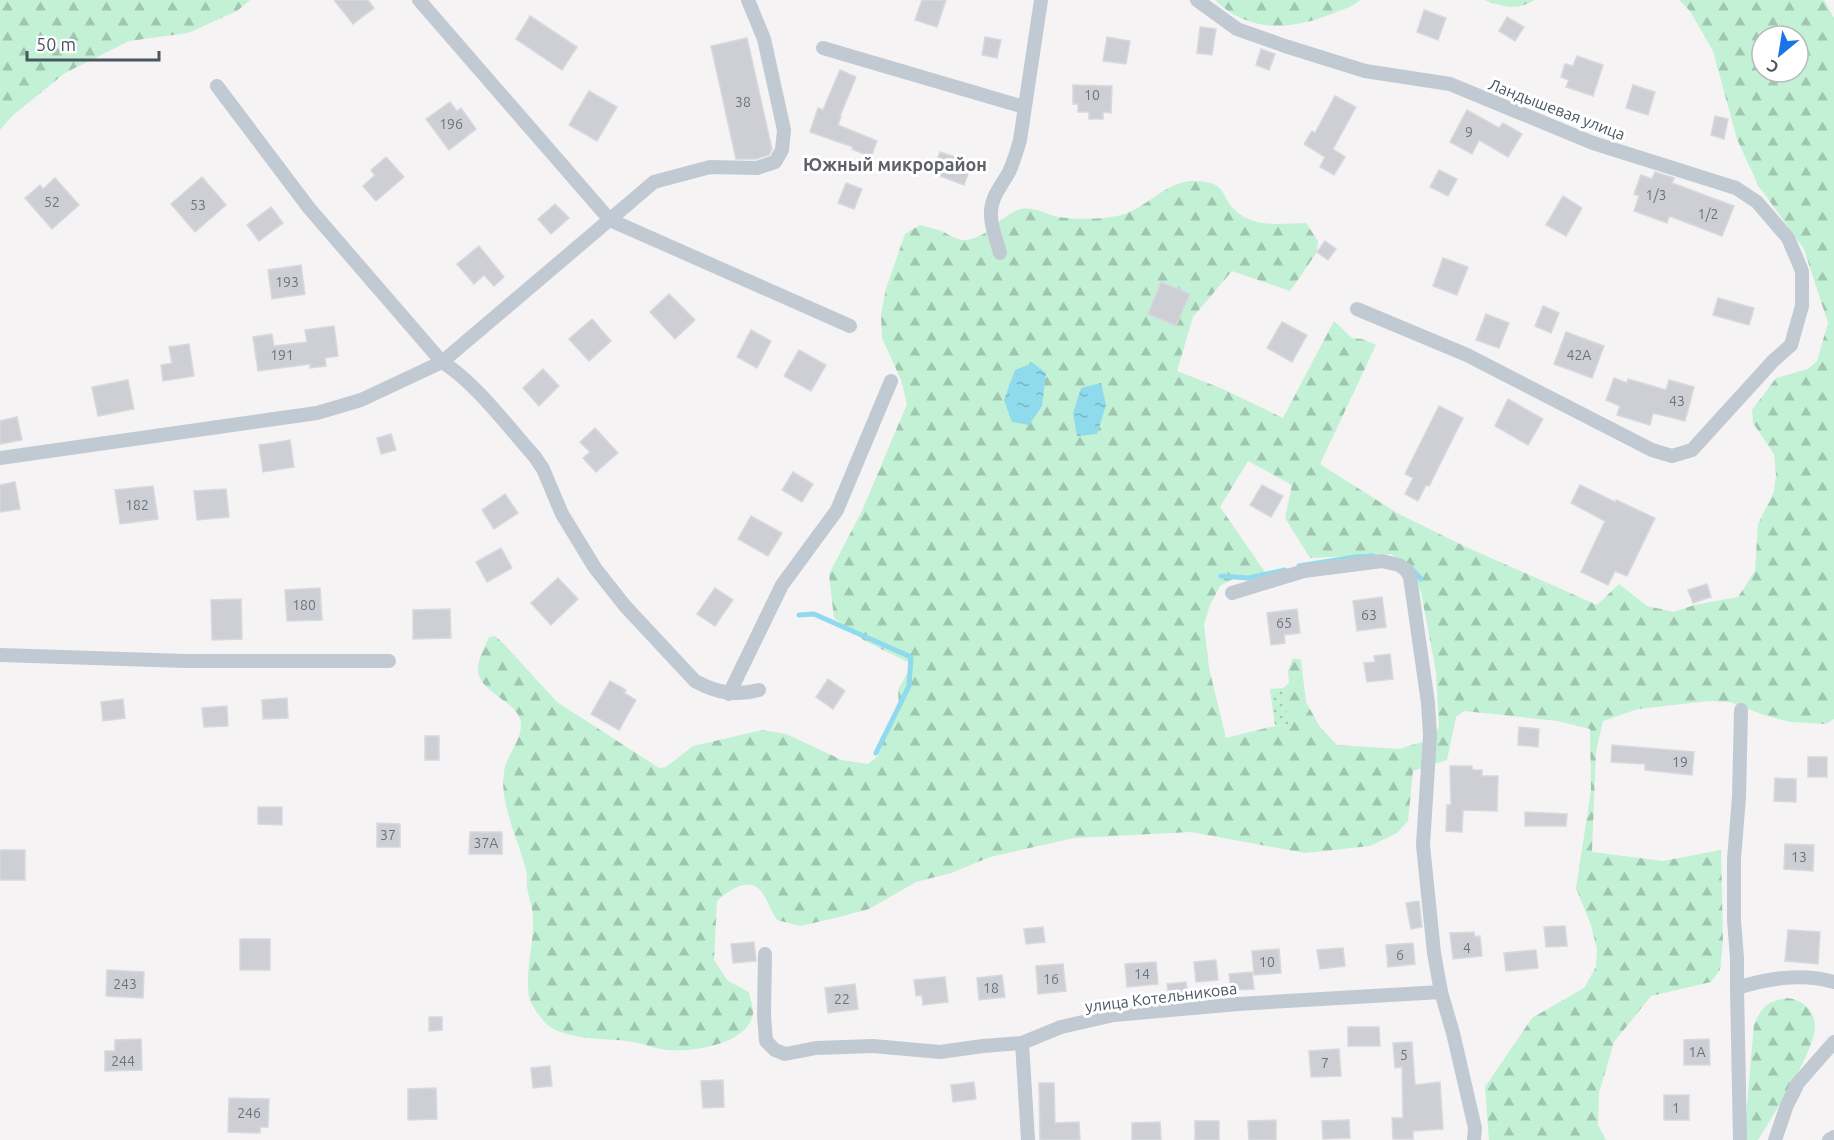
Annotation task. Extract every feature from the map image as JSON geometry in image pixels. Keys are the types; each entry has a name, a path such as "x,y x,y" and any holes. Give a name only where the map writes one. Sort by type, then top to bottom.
{"street":[{"path":"419,0 610,220 850,326"},
{"path":"0,458 317,413 361,400 442,362 654,182 710,167 757,168 775,162 782,150 784,130 764,39 748,0"},
{"path":"1000,253 990,219 991,203 1015,158 1020,140 1041,0"},
{"name":"Ландышевая улица","path":"1197,0 1237,29 1285,46 1365,71 1450,84 1593,144 1736,188 1757,202 1788,238 1802,271 1802,306 1791,345 1773,361 1692,450 1672,456 1652,450 1467,355 1357,309"},
{"path":"823,48 1024,107"},
{"path":"217,86 309,208 442,362 468,382 535,457 543,469 562,514 595,568 625,606 687,674 710,690 729,694 744,694 759,690"},
{"path":"729,694 782,585 837,510 891,381"},
{"path":"1232,593 1304,571 1382,561 1399,565 1406,570 1410,578 1428,702 1430,736 1423,845 1434,953 1441,992 1475,1128 1474,1140"},
{"path":"0,654 186,661 389,661"},
{"path":"1740,1140 1734,869 1739,797 1741,711"},
{"name":"улица Котельникова","path":"765,954 766,1041 775,1050 785,1054 816,1048 873,1046 939,1052 1022,1043 1061,1027 1114,1016 1238,1004 1441,992"},
{"path":"1737,988 1771,978 1796,977 1834,982"},
{"path":"1775,1140 1787,1105 1798,1083 1834,1042"},
{"path":"1022,1043 1028,1140"},
{"path":"1829,1140 1834,1137"}],"green space":[{"path":"0,0 250,0 237,11 188,33 129,41 65,73 12,116 0,130"},
{"path":"1215,0 1360,0 1348,8 1318,19 1272,26 1242,19"},
{"path":"1484,0 1535,0 1522,6 1510,7"},
{"path":"1679,0 1824,0 1834,18 1834,719 1826,724 1791,722 1730,702 1709,701 1638,709 1603,721 1596,751 1592,852 1663,861 1721,850 1723,942 1720,970 1711,982 1651,996 1614,1042 1599,1093 1598,1125 1606,1140 1489,1140 1485,1087 1532,1018 1584,988 1596,967 1597,949 1591,925 1576,888 1591,791 1590,729 1558,721 1464,711 1456,717 1447,760 1413,771 1408,821 1397,833 1370,846 1305,853 1191,832 1074,838 990,857 951,873 916,882 869,909 800,926 777,920 762,893 755,886 737,887 717,901 714,960 728,981 749,992 753,1014 749,1025 741,1033 718,1044 691,1050 662,1049 632,1042 570,1035 549,1026 542,1019 530,1000 528,989 533,931 532,909 526,869 510,821 503,784 505,766 520,732 520,718 481,679 478,671 479,662 489,637 495,636 503,643 557,702 659,768 666,767 693,746 762,730 786,734 842,760 868,764 878,756 899,706 898,690 912,664 865,641 834,618 829,574 862,511 907,404 901,380 882,338 881,314 886,289 905,234 920,225 963,240 979,236 1011,213 1023,209 1033,209 1066,218 1114,217 1138,208 1177,184 1195,181 1206,182 1218,187 1236,211 1244,217 1270,224 1306,223 1318,241 1317,252 1290,291 1232,271 1193,317 1177,371 1223,389 1283,418 1334,321 1352,338 1362,339 1376,345 1320,464 1397,513 1464,546 1597,605 1619,584 1647,606 1674,612 1694,605 1738,597 1755,571 1758,524 1774,492 1776,475 1774,454 1753,423 1752,410 1776,378 1808,369 1817,361 1828,323 1804,249 1758,185 1737,139 1713,51 1690,11","holes":["1248,461 1292,485 1285,518 1310,558 1391,554 1411,572 1421,592 1436,672 1439,727 1432,739 1399,749 1337,745 1320,727 1306,702 1301,660 1293,658 1288,671 1289,683 1283,688 1289,725 1270,727 1226,738 1209,668 1204,624 1210,605 1220,586 1233,579 1265,572 1220,507"]},
{"path":"1283,688 1289,725 1275,726 1270,689"},
{"path":"1788,998 1798,1001 1810,1010 1815,1026 1813,1037 1792,1084 1758,1140 1744,1140 1754,1024 1760,1012 1767,1005"}],"water":[{"path":"1033,363 1046,373 1042,406 1029,425 1012,422 1004,400 1015,370"},
{"path":"1101,383 1106,405 1097,434 1077,436 1073,413 1081,388"}],"building":[{"path":"334,0 368,0 374,8 353,24"},
{"path":"922,0 946,0 937,27 915,20"},
{"path":"1424,10 1446,18 1438,40 1417,32"},
{"path":"530,16 577,47 562,70 516,39"},
{"path":"1507,17 1524,27 1515,41 1499,31"},
{"path":"1200,27 1216,29 1212,55 1197,53"},
{"path":"985,37 1001,40 997,58 982,55"},
{"path":"1107,37 1130,41 1126,64 1103,61"},
{"path":"747,38 772,149 769,155 756,159 736,159 711,46"},
{"path":"1261,49 1275,54 1269,70 1256,65"},
{"path":"1577,56 1603,65 1593,96 1566,87 1569,80 1561,77 1565,64 1573,66"},
{"path":"840,70 856,77 838,125 877,141 871,157 852,149 853,147 810,132 818,108 823,110"},
{"path":"1073,85 1112,86 1111,113 1103,112 1103,119 1089,119 1089,112 1078,112 1078,104 1073,104"},
{"path":"1633,85 1655,92 1648,115 1626,108"},
{"path":"589,91 617,107 597,141 569,125"},
{"path":"1335,96 1356,107 1333,149 1345,157 1334,175 1320,167 1325,157 1304,144 1312,131 1315,133"},
{"path":"450,102 457,111 461,108 476,129 449,150 426,119"},
{"path":"1467,110 1499,128 1503,123 1522,134 1508,157 1479,140 1472,154 1450,142"},
{"path":"1715,116 1728,119 1724,139 1711,135"},
{"path":"940,152 961,159 958,167 969,171 964,185 932,173"},
{"path":"386,157 404,177 376,201 363,186 375,175 371,170"},
{"path":"1439,170 1457,179 1448,196 1430,187"},
{"path":"1655,172 1674,178 1672,183 1734,206 1722,236 1669,216 1667,223 1634,211 1639,196 1634,194 1641,175 1652,179"},
{"path":"202,177 226,205 195,232 171,204"},
{"path":"55,178 79,205 52,229 25,198 40,185 43,189"},
{"path":"846,183 862,189 854,209 838,203"},
{"path":"1563,196 1582,208 1566,236 1546,225"},
{"path":"555,204 569,218 551,234 538,219"},
{"path":"271,207 283,223 259,241 247,225"},
{"path":"1325,241 1336,249 1328,260 1317,252"},
{"path":"479,246 504,277 494,286 484,275 474,284 457,264"},
{"path":"1443,258 1468,267 1457,295 1433,286"},
{"path":"301,265 305,294 272,299 268,270"},
{"path":"1161,282 1190,294 1176,326 1148,314"},
{"path":"669,294 695,320 675,339 650,312"},
{"path":"1718,298 1754,308 1749,325 1713,315"},
{"path":"1543,306 1559,313 1551,333 1535,326"},
{"path":"1486,314 1509,323 1499,348 1476,340"},
{"path":"592,319 611,341 589,361 569,339"},
{"path":"1282,322 1307,335 1292,362 1267,348"},
{"path":"334,326 338,356 325,358 326,366 310,368 310,364 258,371 253,337 272,334 274,346 307,342 305,330"},
{"path":"751,330 771,341 757,368 737,357"},
{"path":"1566,332 1604,346 1592,378 1554,364"},
{"path":"189,344 194,376 163,381 161,365 172,363 169,347"},
{"path":"799,350 826,365 811,391 784,376"},
{"path":"543,369 559,386 539,406 523,388"},
{"path":"1614,378 1627,383 1628,379 1666,390 1669,380 1694,387 1685,421 1653,413 1650,425 1617,415 1620,406 1606,400"},
{"path":"128,380 134,409 98,416 92,387"},
{"path":"1508,399 1543,419 1528,445 1495,426"},
{"path":"1439,406 1463,418 1429,486 1426,485 1418,501 1405,494 1413,478 1405,474"},
{"path":"17,417 22,440 0,444 0,421"},
{"path":"595,428 618,453 596,472 583,458 590,452 580,442"},
{"path":"391,434 396,450 381,454 377,438"},
{"path":"290,440 294,467 263,472 259,445"},
{"path":"793,472 813,484 802,502 782,490"},
{"path":"15,482 20,509 0,512 0,485"},
{"path":"1262,485 1283,496 1271,517 1250,505"},
{"path":"1580,485 1655,518 1627,576 1615,571 1608,585 1581,572 1605,521 1571,503"},
{"path":"153,486 158,519 120,524 115,490"},
{"path":"226,489 229,517 197,520 194,491"},
{"path":"505,494 518,513 494,529 482,510"},
{"path":"751,516 782,533 768,556 738,539"},
{"path":"501,548 512,568 487,582 476,562"},
{"path":"558,578 578,599 551,625 531,603"},
{"path":"1707,584 1711,597 1693,603 1688,590"},
{"path":"320,588 322,620 287,621 285,590"},
{"path":"715,588 733,600 715,626 697,614"},
{"path":"1382,597 1386,627 1357,631 1353,601"},
{"path":"241,599 242,639 212,640 211,600"},
{"path":"450,609 451,638 413,639 413,610"},
{"path":"1297,609 1300,633 1284,635 1285,643 1271,645 1267,613"},
{"path":"1390,654 1393,679 1367,682 1364,663 1375,662 1374,656"},
{"path":"828,679 845,691 833,709 816,697"},
{"path":"610,681 626,690 624,693 636,700 619,730 591,714"},
{"path":"287,698 288,718 263,719 262,700"},
{"path":"123,699 125,718 103,721 101,702"},
{"path":"227,706 228,726 204,727 202,708"},
{"path":"1519,727 1539,729 1538,747 1518,745"},
{"path":"425,736 439,736 439,760 425,760"},
{"path":"1612,745 1694,752 1692,775 1645,770 1645,764 1611,762"},
{"path":"1808,757 1827,757 1827,777 1808,777"},
{"path":"1450,766 1472,766 1472,770 1482,770 1482,776 1498,776 1497,811 1463,810 1462,832 1446,831 1447,805 1451,805"},
{"path":"1775,778 1796,779 1796,802 1774,801"},
{"path":"258,807 282,807 282,825 258,824"},
{"path":"1525,812 1567,814 1566,826 1525,826"},
{"path":"377,823 400,824 400,847 377,847"},
{"path":"470,832 502,832 502,854 469,854"},
{"path":"1785,844 1814,845 1813,871 1784,869"},
{"path":"0,850 25,850 25,880 0,880"},
{"path":"1419,901 1422,927 1411,929 1406,903"},
{"path":"1565,926 1567,946 1546,947 1544,927"},
{"path":"1043,927 1045,942 1026,944 1024,929"},
{"path":"1788,930 1820,932 1818,964 1785,961"},
{"path":"1474,932 1475,937 1480,936 1482,956 1453,959 1450,933"},
{"path":"240,939 270,939 270,970 240,970"},
{"path":"754,942 756,961 733,963 731,944"},
{"path":"1413,943 1415,964 1388,967 1386,945"},
{"path":"1343,948 1345,966 1320,969 1317,950"},
{"path":"1279,949 1281,973 1254,975 1252,951"},
{"path":"1536,950 1538,968 1506,971 1504,953"},
{"path":"1216,960 1218,980 1196,982 1194,962"},
{"path":"1156,962 1158,984 1127,987 1125,964"},
{"path":"1063,964 1066,991 1038,994 1036,966"},
{"path":"107,970 144,972 143,998 106,996"},
{"path":"1252,972 1254,989 1231,990 1229,974"},
{"path":"1002,975 1005,997 979,1000 977,978"},
{"path":"945,977 948,1002 923,1005 922,995 916,996 914,980"},
{"path":"1186,982 1188,998 1169,1000 1167,984"},
{"path":"855,984 858,1009 828,1013 825,988"},
{"path":"429,1017 442,1017 442,1030 429,1031"},
{"path":"1348,1027 1379,1027 1380,1046 1348,1046"},
{"path":"141,1039 142,1070 105,1071 105,1051 115,1051 115,1040"},
{"path":"1709,1039 1710,1065 1684,1065 1684,1040"},
{"path":"1412,1042 1415,1085 1440,1082 1443,1129 1413,1131 1413,1139 1393,1139 1392,1118 1403,1118 1402,1067 1395,1068 1393,1043"},
{"path":"1339,1049 1341,1076 1311,1077 1309,1051"},
{"path":"550,1066 552,1086 533,1088 531,1068"},
{"path":"723,1080 724,1107 703,1108 701,1081"},
{"path":"974,1082 976,1099 953,1102 951,1085"},
{"path":"1039,1083 1054,1083 1055,1123 1079,1122 1080,1140 1040,1140"},
{"path":"436,1088 437,1119 408,1120 408,1089"},
{"path":"1664,1095 1689,1095 1689,1120 1664,1120"},
{"path":"229,1098 269,1099 268,1127 260,1127 260,1133 228,1132"},
{"path":"1276,1120 1276,1140 1249,1140 1248,1121"},
{"path":"1349,1120 1350,1138 1323,1139 1322,1121"},
{"path":"1195,1121 1219,1121 1219,1140 1195,1140"},
{"path":"1160,1122 1161,1140 1132,1140 1132,1123"}],"waterway":[{"path":"1299,566 1373,556"},
{"path":"1409,566 1421,579"},
{"path":"1221,576 1248,578 1285,570"},
{"path":"799,615 814,614 911,657 909,686 876,753"}],"district":[{"name":"Южный микрорайон","path":"895,164"}]}
